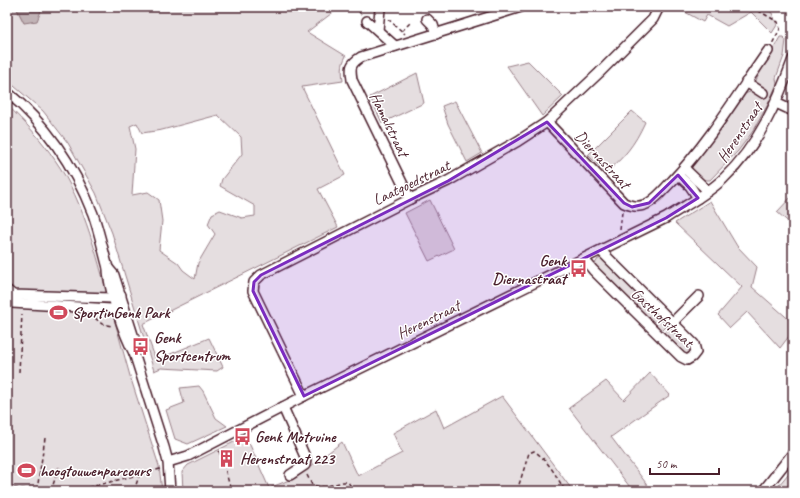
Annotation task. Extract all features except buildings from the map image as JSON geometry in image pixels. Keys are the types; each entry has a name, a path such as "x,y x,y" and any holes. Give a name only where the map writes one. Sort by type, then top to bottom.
{"street":[{"path":"367,21 395,46 520,7"},
{"name":"Laatgoedstraat","path":"304,396 253,291 254,282 261,275 448,181 518,141 547,122 653,19 659,7"},
{"path":"378,30 382,12"},
{"path":"428,19 433,25 436,34"},
{"name":"Hamalstraat","path":"395,46 361,57 353,62 350,69 352,80 410,199"},
{"name":"Herenstraat","path":"641,206 650,203 681,171 704,144 768,51"},
{"name":"Herenstraat","path":"168,462 188,456 304,396 666,218 698,198 724,178 741,160 762,130 776,103 793,59"},
{"name":"Herenstraat","path":"746,82 763,93"},
{"path":"7,92 21,104 58,148 70,166 93,215 108,268 114,275 117,297 135,341 134,353 157,421 168,462 170,491"},
{"path":"776,103 793,111"},
{"name":"Diernastraat","path":"547,122 624,203 632,207 641,206"},
{"path":"681,171 708,191"},
{"path":"681,171 698,198"},
{"name":"Gasthofstraat","path":"584,258 593,270 681,357 687,360 692,357 696,352 694,344 601,250"},
{"path":"7,290 14,295 117,297"},
{"name":"Gasthofstraat","path":"673,322 699,296"},
{"path":"7,301 12,303 121,307"},
{"path":"282,407 306,459 305,465 290,475"},
{"path":"763,491 793,453"}],"path":[{"path":"752,7 778,22 780,30 768,51"},
{"path":"382,12 407,36"},
{"path":"402,31 410,23"},
{"path":"620,234 622,209"},
{"path":"19,372 22,308"},
{"path":"37,490 45,438"},
{"path":"215,442 223,461 231,491"},
{"path":"517,491 529,453 534,451 540,455 553,471 565,491"},
{"path":"302,466 312,485 324,486 348,482 354,491"},
{"path":"7,488 50,491 59,467"},
{"path":"75,491 160,470"},
{"path":"134,491 139,475"}],"highlighted area":[{"path":"547,122 624,203 632,207 649,203 678,175 698,198 666,218 304,396 253,291 254,282 261,275 448,181"}],"shaded area":[{"path":"7,7 16,7 24,23 41,11 40,7 340,7 307,32 346,56 342,71 343,81 302,87 345,175 318,189 338,227 143,324 156,360 209,338 223,367 217,371 161,368 154,371 112,233 96,193 68,143 43,111 7,80","holes":["218,115 241,137 242,154 222,179 220,186 255,206 255,216 242,218 220,210 212,214 208,224 215,234 198,263 195,279 183,270 178,263 159,250 162,221 159,200 148,192 132,195 135,149 130,126 137,123 142,133 162,130"]},
{"path":"16,7 40,7 41,11 37,21 24,23"},
{"path":"676,7 762,7 772,13 777,25 772,33 751,12 727,26 707,15 703,22"},
{"path":"780,37 783,37 786,40 784,56 776,78 777,84 767,106 753,131 738,151 710,180 703,180 693,173 692,164 706,149 744,94 753,91 758,86 756,80"},
{"path":"528,61 563,96 542,116 507,66"},
{"path":"417,73 424,103 382,123 370,97"},
{"path":"455,101 482,153 467,162 448,124 442,106"},
{"name":"SportinGenk Park","path":"7,105 50,152 66,177 83,214 96,254 112,313 114,314 130,376 159,466 162,491 7,491"},
{"path":"632,111 645,122 637,138 628,150 606,173 588,155"},
{"path":"793,195 793,226 777,212"},
{"path":"430,200 454,249 429,261 405,213"},
{"path":"710,201 737,246 757,267 752,287 793,323 793,331 780,348 747,312 730,328 718,315 742,287 675,223"},
{"path":"603,258 619,273 617,275 643,300 645,298 669,324 661,332 635,308 637,306 611,280 609,282 594,265 598,259"},
{"path":"671,326 692,345 692,351 687,355 684,356 663,334"},
{"path":"650,373 670,395 611,437 652,491 633,491 569,408 606,381 624,400"},
{"path":"199,386 216,418 227,426 188,444 175,439 166,410 184,403 180,388"},
{"path":"502,396 573,491 556,491 554,488 550,491 183,491 182,472 188,465 246,436 269,488 297,477 342,442 358,476 402,453 393,433 436,409 444,428"},
{"path":"793,468 793,491 774,491"}],"place":[{"name":"Genk Diernastraat","path":"579,269"},
{"name":"SportinGenk Park","path":"59,312"},
{"name":"Genk Sportcentrum","path":"141,346"},
{"name":"Genk Motruine","path":"242,436"},
{"name":"Herenstraat 223","path":"227,458"},
{"name":"hoogtouwenparcours","path":"27,470"}]}
